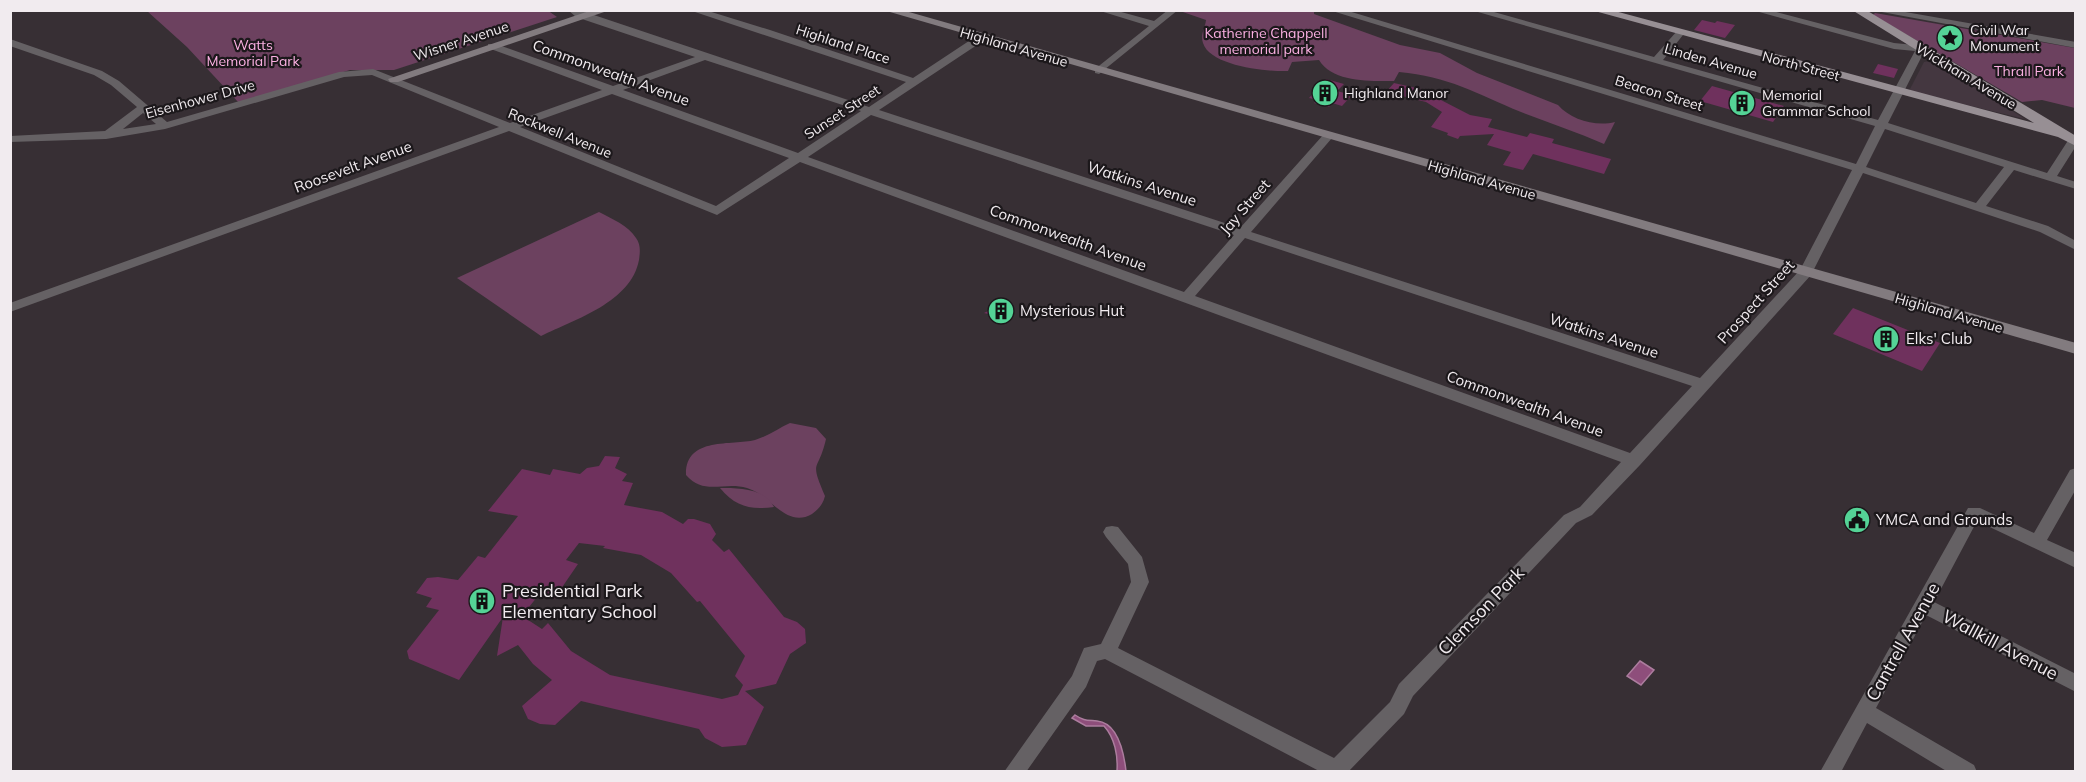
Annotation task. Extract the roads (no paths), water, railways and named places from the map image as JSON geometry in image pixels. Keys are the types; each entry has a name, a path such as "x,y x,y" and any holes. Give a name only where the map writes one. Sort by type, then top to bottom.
{"main road":[{"name":"North Street","path":"1596,10 2072,139"},
{"name":"Wickham Avenue","path":"1857,10 2072,139"}],"street":[{"name":"Watkins Avenue","path":"572,10 586,17 1704,386"},
{"name":"Wisner Avenue","path":"394,79 605,10"},
{"name":"Highland Place","path":"693,10 767,32 915,82"},
{"name":"Highland Avenue","path":"888,10 2076,349"},
{"path":"1101,10 1157,25"},
{"path":"1099,71 1174,10"},
{"name":"Linden Avenue","path":"1475,10 1883,125 2076,186"},
{"path":"1756,10 1894,46 1921,48"},
{"path":"1875,10 2076,45"},
{"name":"Beacon Street","path":"1337,11 1861,169 2044,229 2076,246"},
{"path":"1656,61 1680,33"},
{"name":"Sunset Street","path":"717,211 982,37"},
{"path":"10,42 98,73 115,83 165,126"},
{"name":"Commonwealth Avenue","path":"492,46 1634,461"},
{"name":"Prospect Street","path":"1634,461 1806,272 1843,196 1861,169 1921,48"},
{"name":"Roosevelt Avenue","path":"10,308 706,56"},
{"name":"Eisenhower Drive","path":"10,139 105,136 165,126 343,74 373,72 394,79"},
{"name":"Rockwell Avenue","path":"394,79 509,128 717,211"},
{"path":"105,136 143,108"},
{"name":"Jay Street","path":"1185,299 1244,235 1328,136"},
{"path":"2050,178 2072,139"},
{"path":"1979,207 2012,165"},
{"name":"Clemson Park","path":"1107,651 1335,770 1397,708 1406,690 1561,528 1570,519 1586,511 1634,461"},
{"path":"2076,474 2037,543 2076,561"},
{"name":"Cantrell Avenue","path":"1830,771 1974,512 2037,543"},
{"path":"1014,771 1079,681 1090,654 1107,651 1140,582 1136,562 1112,532"},
{"name":"Wallkill Avenue","path":"1924,605 2076,684"},
{"path":"1864,711 1967,771"}],"place":[{"name":"Civil War Monument","path":"1950,38"},
{"name":"Highland Manor","path":"1325,93"},
{"name":"Memorial Grammar School","path":"1742,103"},
{"name":"Mysterious Hut","path":"1001,311"},
{"name":"Elks' Club","path":"1886,339"},
{"name":"YMCA and Grounds","path":"1857,520"},
{"name":"Presidential Park Elementary School","path":"482,601"}],"park label":[{"name":"Katherine Chappell memorial park","path":"1266,41"},
{"name":"Watts Memorial Park","path":"253,54"},
{"name":"Thrall Park","path":"2029,71"}]}
